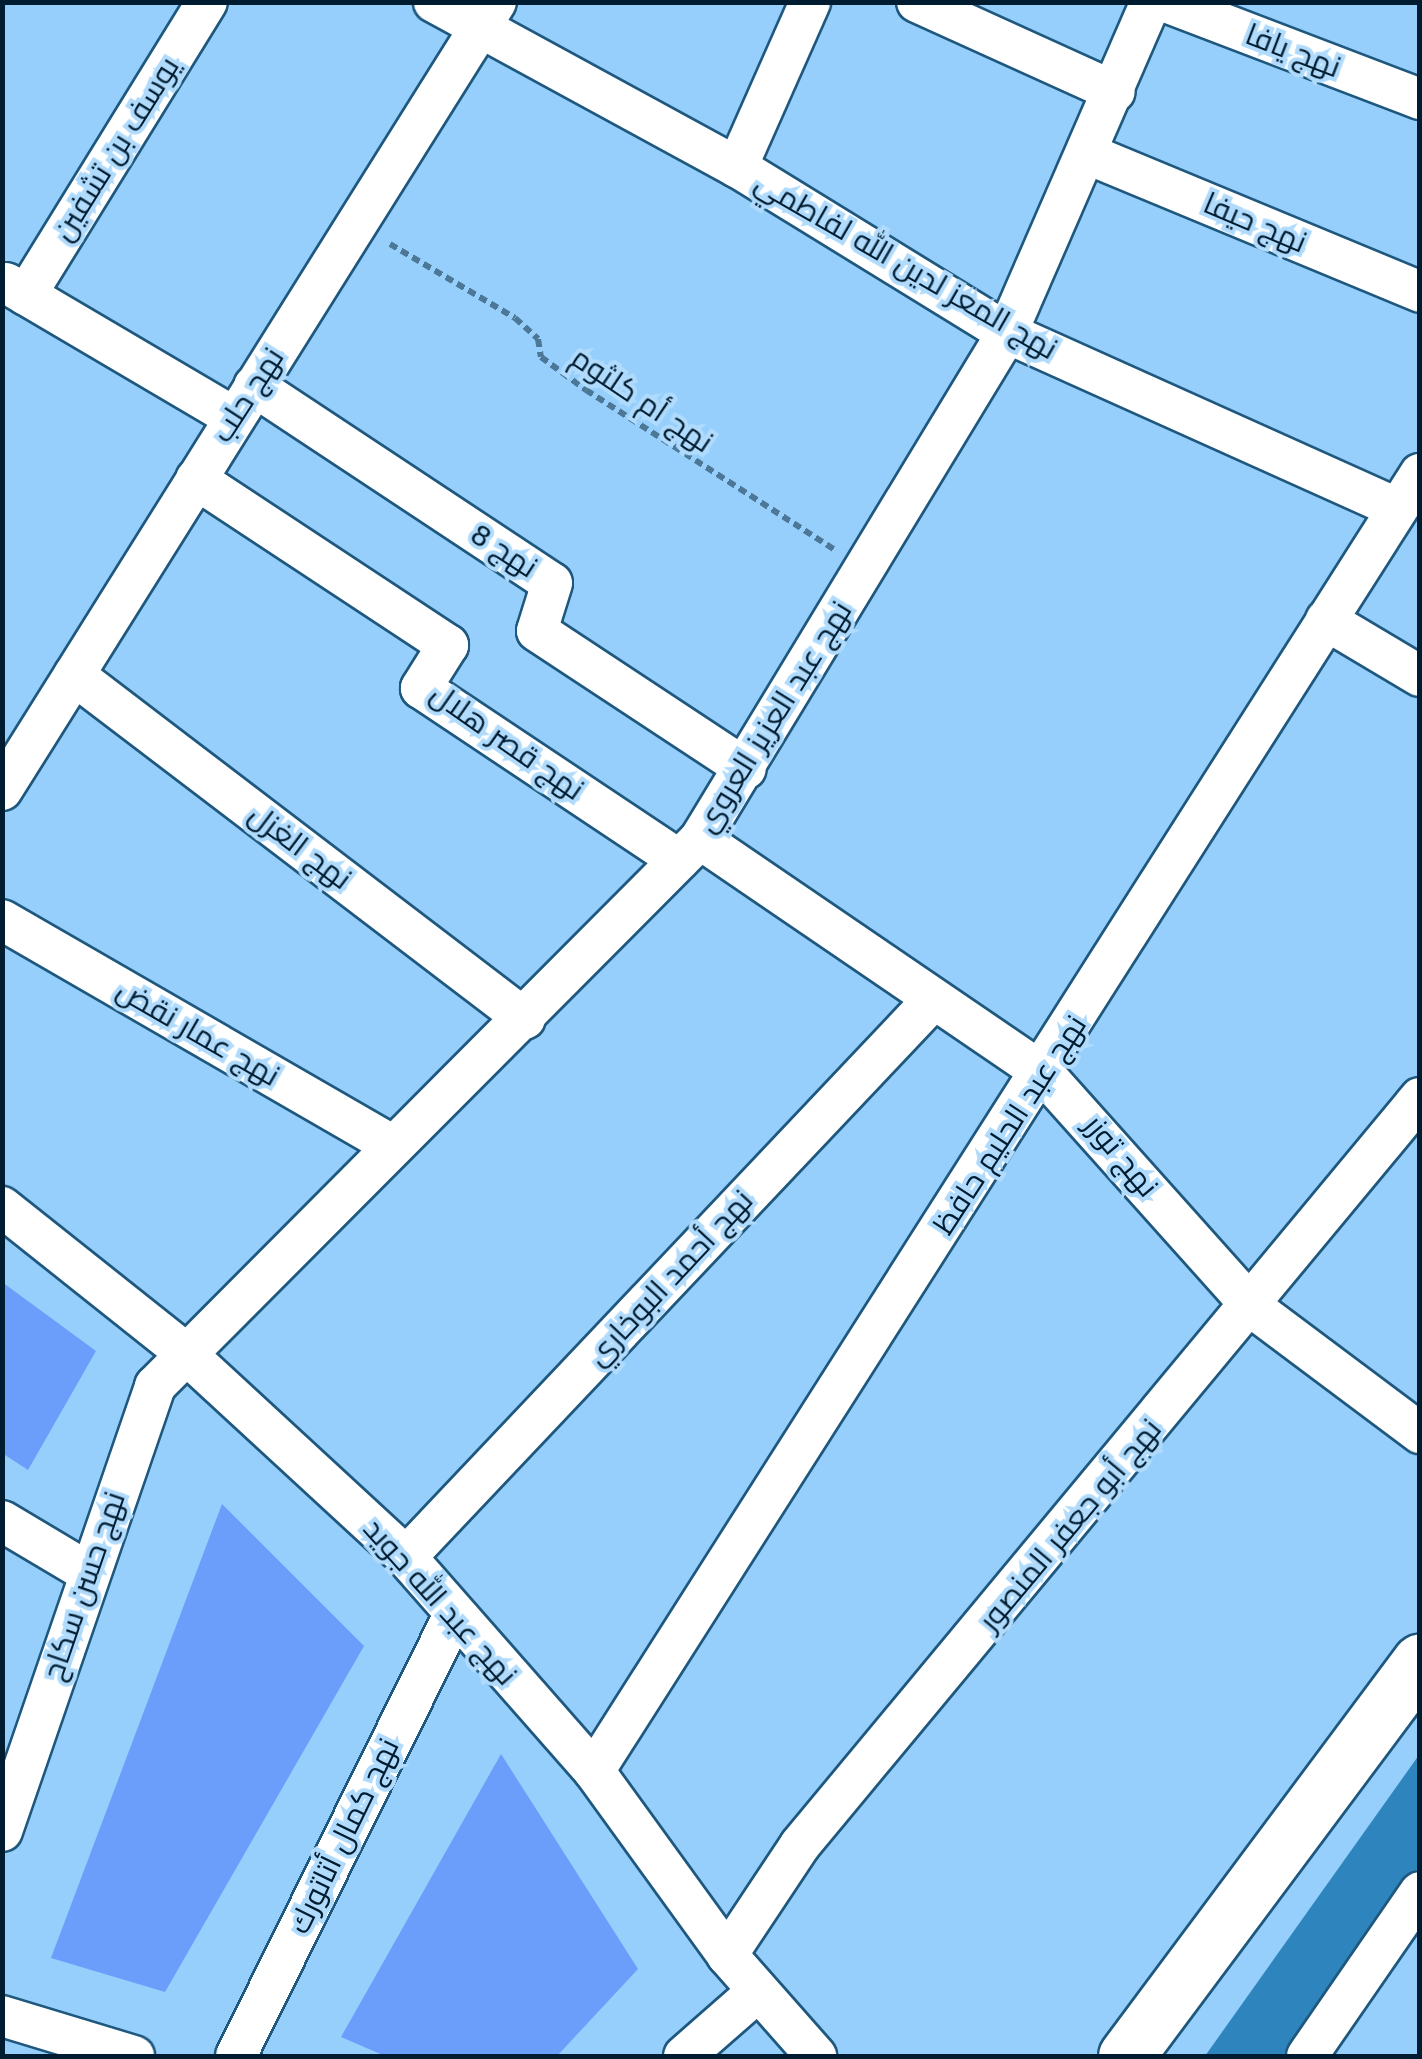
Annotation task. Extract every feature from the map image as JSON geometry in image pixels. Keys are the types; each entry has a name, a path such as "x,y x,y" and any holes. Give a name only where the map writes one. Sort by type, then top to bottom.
{"main road":[{"path":"1142,2045 1420,1660"}],"street":[{"name":"يوسف بن تشفين","path":"14,288 206,2"},
{"name":"نهج المعز لدين الله لفاطمي","path":"434,2 489,13 1007,332 1396,508"},
{"path":"737,167 810,2"},
{"path":"917,2 1114,92"},
{"name":"نهج عبد العزيز العروي","path":"182,1350 525,1019 689,849 746,769 1007,332 1090,155 1151,2"},
{"name":"نهج يافا","path":"1166,2 1420,99"},
{"name":"نهج حلب","path":"2,790 489,13"},
{"name":"نهج حيفا","path":"1090,155 1420,292"},
{"path":"14,288 243,401"},
{"name":"نهج 8","path":"243,401 552,583 537,631 746,769"},
{"name":"نهج عبد الحليم حافظ","path":"594,1771 1044,1074 1420,474"},
{"name":"نهج قصر هلال","path":"196,479 448,645 421,688 689,849"},
{"path":"1326,620 1420,676"},
{"name":"نهج الغزل","path":"74,676 525,1019"},
{"name":"نهج توزر","path":"689,849 934,1000 1044,1074 1253,1308 1420,1433"},
{"name":"نهج عمار نقض","path":"2,920 393,1146"},
{"name":"نهج أحمد البوخاري","path":"406,1557 934,1000"},
{"name":"نهج أبو جعفر المنصور","path":"727,1955 800,1845 1253,1308 1420,1098"},
{"name":"نهج عبد الله جويد","path":"2,1208 182,1350 406,1557 452,1616 594,1771 727,1955 816,2056"},
{"name":"نهج حسن سكاح","path":"2,1831 86,1572 156,1386 182,1350"},
{"path":"2,1522 86,1572"},
{"name":"نهج كمال أتاتورك","path":"236,2056 452,1616"},
{"path":"1307,2056 1420,1892"},
{"path":"684,2056 757,1992"},
{"path":"2,2016 134,2056"}],"path":[{"name":"نهج أم كلثوم","path":"358,226 515,318 538,339 541,357 586,390 866,568"}],"water":[{"path":"1419,1755 1419,1866 1294,2056 1205,2056"}],"building":[{"path":"2,1282 96,1351 28,1470 2,1453"},
{"path":"222,1504 364,1646 165,1992 51,1958"},
{"path":"501,1754 638,1969 557,2056 385,2056 341,2037"}]}
